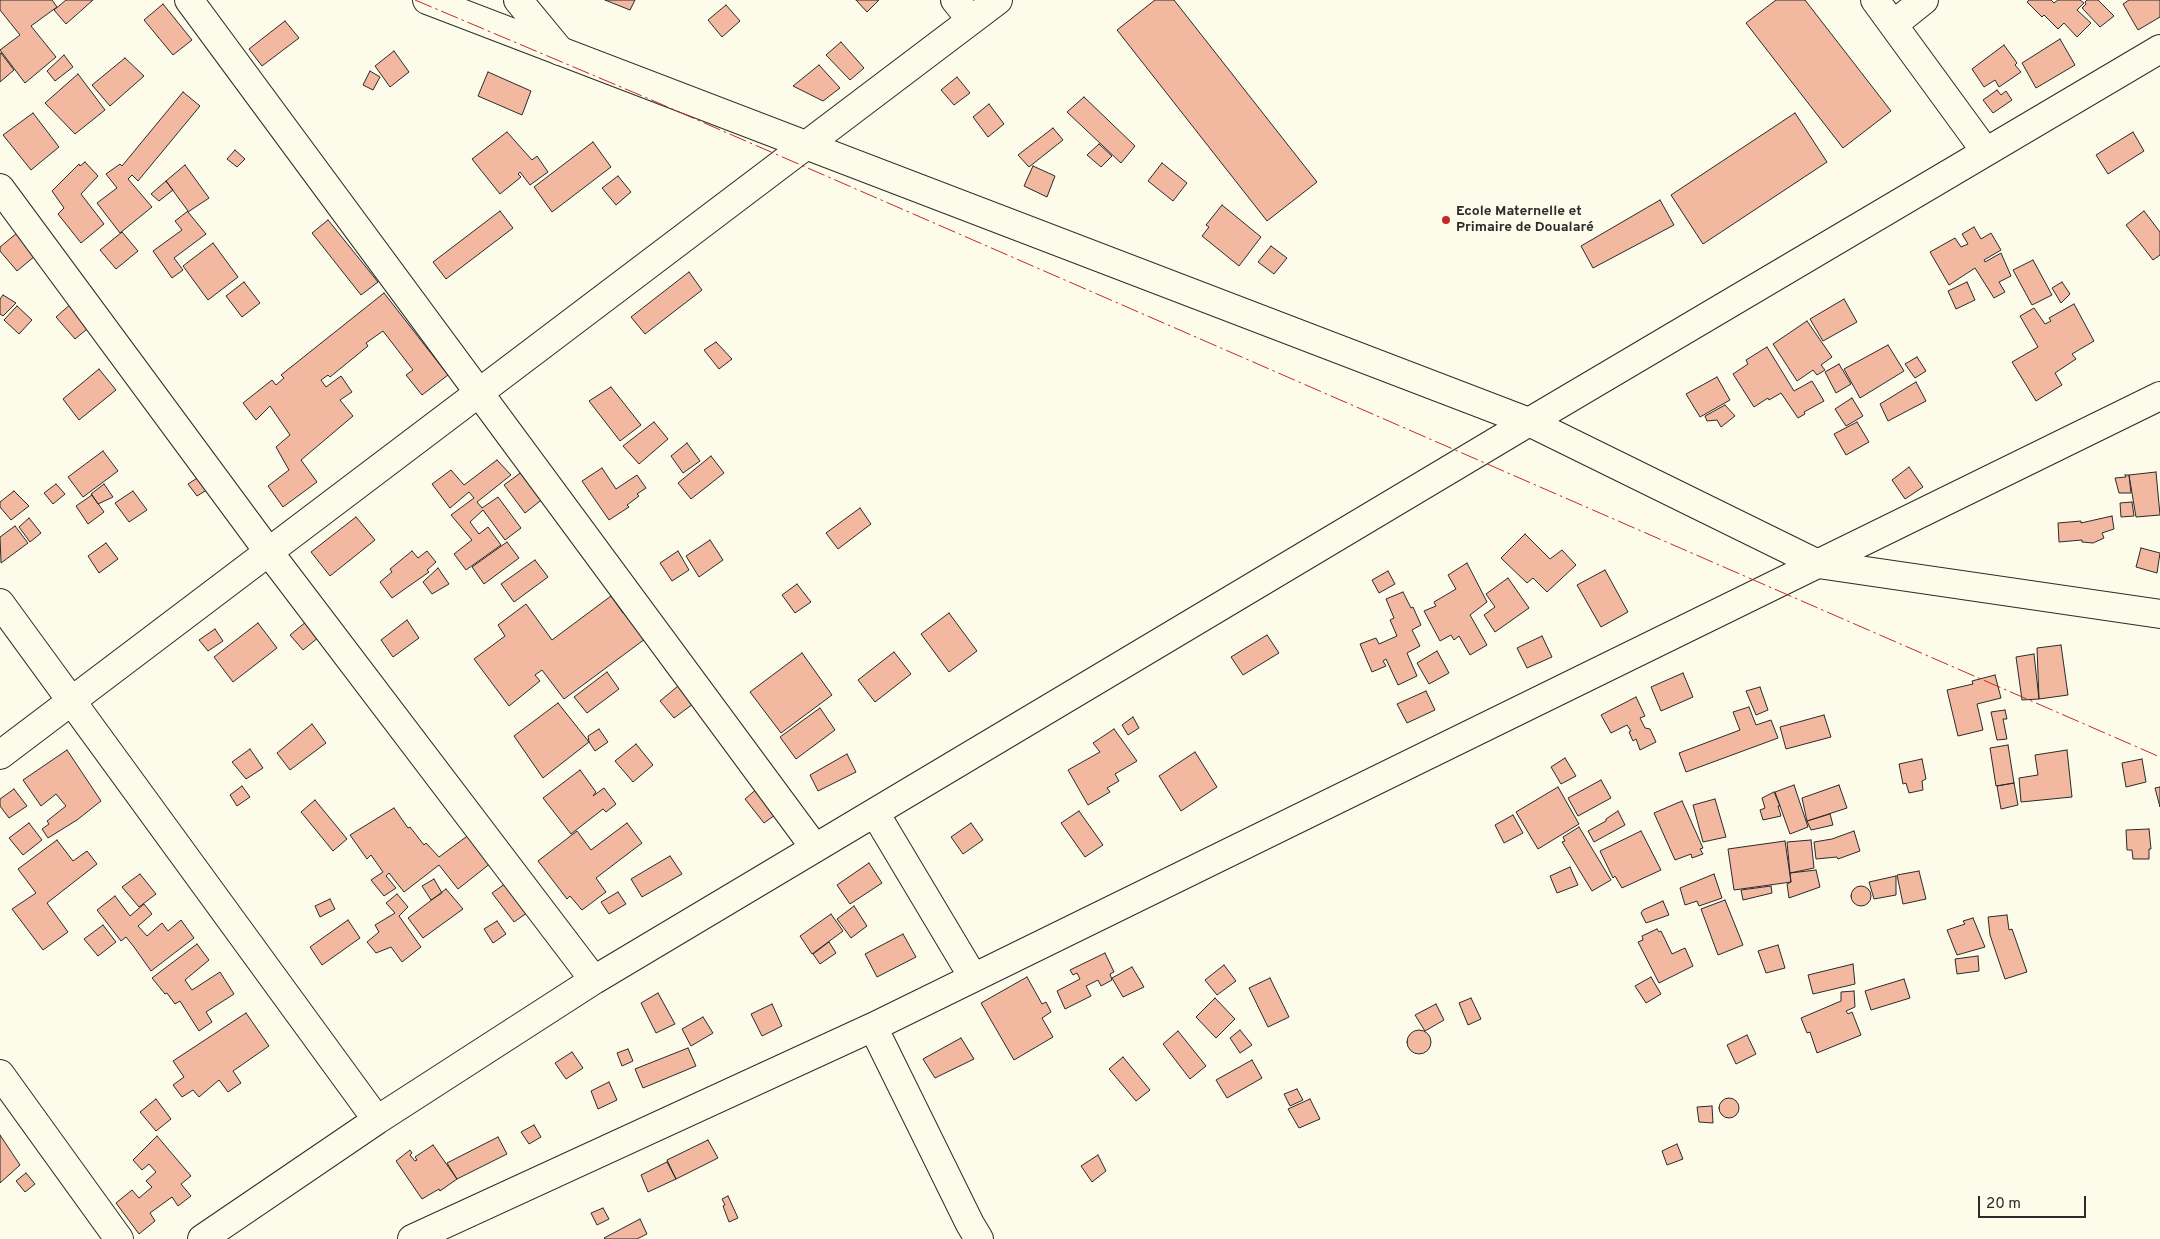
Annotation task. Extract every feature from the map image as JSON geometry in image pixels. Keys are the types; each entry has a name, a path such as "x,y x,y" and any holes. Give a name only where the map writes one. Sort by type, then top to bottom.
{"street":[{"path":"189,0 816,848"},
{"path":"426,0 1529,422 1818,564 2160,614"},
{"path":"518,0 560,51"},
{"path":"0,755 268,551 479,394 805,145 963,10 998,0"},
{"path":"1875,0 1986,152"},
{"path":"1894,24 1924,0"},
{"path":"202,1239 377,1120 594,980 1529,422 2160,49"},
{"path":"0,188 268,551 594,980"},
{"path":"412,1239 874,1026 2160,396"},
{"path":"0,603 377,1120"},
{"path":"875,813 973,977"},
{"path":"874,1026 970,1224 980,1239"},
{"path":"0,1074 119,1239"}],"building":[{"path":"0,0 52,0 57,7 31,26 56,57 25,83 0,50 20,35 0,10"},
{"path":"66,0 93,0 66,24 54,10"},
{"path":"605,0 635,0 630,10"},
{"path":"856,0 879,0 867,12"},
{"path":"1155,0 1174,0 1317,182 1267,221 1117,30"},
{"path":"1776,0 1805,0 1891,111 1843,148 1746,23"},
{"path":"2029,0 2051,0 2054,3 2058,0 2080,0 2084,3 2077,10 2091,23 2077,37 2064,23 2058,29 2044,15 2042,17 2027,2"},
{"path":"2087,0 2098,0 2114,16 2100,27 2082,8"},
{"path":"2129,0 2160,0 2160,17 2138,30 2123,4"},
{"path":"163,4 192,40 173,55 144,20"},
{"path":"726,5 740,21 722,37 708,20"},
{"path":"285,21 299,38 262,66 249,49"},
{"path":"2060,39 2075,65 2036,88 2022,63"},
{"path":"841,42 864,68 850,80 826,55"},
{"path":"2004,45 2021,72 1999,87 1995,80 1984,87 1972,69"},
{"path":"394,51 409,72 390,87 375,66"},
{"path":"0,54 14,70 0,82"},
{"path":"64,55 73,67 55,81 47,71"},
{"path":"125,58 144,76 110,106 92,85"},
{"path":"819,65 840,88 823,101 793,86"},
{"path":"370,71 380,77 373,90 363,85"},
{"path":"488,72 531,91 522,115 478,96"},
{"path":"78,74 105,110 75,134 45,103"},
{"path":"957,77 970,93 954,105 941,90"},
{"path":"1997,90 2001,95 2006,91 2012,100 1993,113 1983,100"},
{"path":"183,92 200,106 138,181 132,175 128,179 152,207 120,233 97,203 117,188 106,174 120,164 122,166"},
{"path":"1084,97 1135,146 1121,163 1067,112"},
{"path":"989,104 1004,124 988,137 973,117"},
{"path":"33,113 59,147 31,170 3,135"},
{"path":"1795,113 1827,162 1703,244 1671,195"},
{"path":"1053,128 1063,140 1029,167 1018,155"},
{"path":"507,132 532,160 537,156 548,172 530,185 520,172 518,174 521,177 500,194 472,159"},
{"path":"2133,132 2144,151 2108,174 2096,155"},
{"path":"593,142 611,167 552,212 534,187"},
{"path":"1099,144 1112,156 1101,167 1087,155"},
{"path":"235,150 245,159 237,167 227,159"},
{"path":"85,162 98,176 81,194 104,224 81,243 58,214 64,208 52,191 79,164 80,166"},
{"path":"1162,163 1187,183 1173,201 1148,181"},
{"path":"185,165 209,198 188,212 206,234 174,258 183,270 172,278 153,251 182,230 175,221 188,211 166,181"},
{"path":"1033,166 1055,176 1047,197 1024,186"},
{"path":"618,176 631,192 616,205 602,188"},
{"path":"166,181 173,190 159,201 151,194"},
{"path":"1660,200 1674,225 1593,268 1581,246"},
{"path":"1222,205 1261,237 1239,266 1202,236 1209,227 1206,225"},
{"path":"500,211 513,228 446,279 433,262"},
{"path":"2144,211 2160,232 2160,255 2153,260 2126,225"},
{"path":"328,220 378,282 361,295 312,233"},
{"path":"1974,227 1981,239 1991,233 2001,250 1984,260 1985,262 2001,253 2011,276 1999,282 2005,292 1994,298 1975,268 1949,285 1930,252 1955,238 1961,247 1968,244 1962,234"},
{"path":"122,232 138,251 116,269 100,250"},
{"path":"17,233 35,256 17,271 0,251 0,247"},
{"path":"213,243 238,277 208,300 183,266"},
{"path":"1271,246 1287,258 1274,274 1258,262"},
{"path":"2033,260 2052,295 2032,305 2013,270"},
{"path":"689,272 702,290 645,334 631,317"},
{"path":"244,282 260,303 242,317 226,296"},
{"path":"1967,282 1975,300 1956,309 1948,291"},
{"path":"2062,282 2070,294 2061,303 2052,288"},
{"path":"384,293 448,375 422,395 406,375 413,370 383,331 366,343 368,346 330,377 328,375 321,380 326,387 341,376 352,392 340,400 353,416 301,460 317,482 283,507 268,486 289,470 276,447 290,435 270,406 256,420 243,403 272,380 276,385 284,378 281,375"},
{"path":"3,295 16,303 3,316 0,314 0,299"},
{"path":"1844,299 1857,322 1823,341 1810,319"},
{"path":"72,303 92,325 75,339 56,317"},
{"path":"2074,304 2094,341 2072,354 2076,359 2055,373 2062,385 2036,401 2012,362 2038,347 2020,316 2034,308 2045,324 2051,321 2049,318"},
{"path":"17,306 32,320 19,334 4,320"},
{"path":"1807,321 1832,357 1821,365 1825,370 1817,375 1813,370 1797,381 1773,344"},
{"path":"716,342 732,359 719,369 704,350"},
{"path":"1888,345 1904,371 1860,398 1844,369"},
{"path":"1767,347 1794,391 1812,381 1824,401 1804,412 1805,414 1798,418 1781,393 1769,400 1768,398 1754,407 1733,374 1748,364 1746,360"},
{"path":"1917,357 1926,371 1915,378 1905,364"},
{"path":"1839,364 1851,384 1836,393 1825,372"},
{"path":"99,369 116,390 79,420 63,399"},
{"path":"1717,377 1730,400 1700,417 1686,394"},
{"path":"1916,382 1926,401 1888,421 1880,404"},
{"path":"611,387 641,425 620,441 589,401"},
{"path":"1852,398 1863,416 1846,426 1835,409"},
{"path":"1725,405 1735,416 1721,427 1717,420 1707,421 1705,416"},
{"path":"654,422 668,439 639,464 623,446"},
{"path":"1857,422 1869,442 1846,455 1834,434"},
{"path":"687,443 700,461 683,473 671,456"},
{"path":"103,451 118,471 83,497 68,477"},
{"path":"711,456 724,473 691,499 678,483"},
{"path":"497,460 511,475 477,502 482,508 498,497 521,528 505,540 483,510 470,522 479,534 488,527 501,545 466,570 454,554 472,540 451,515 474,498 469,492 450,508 432,484 451,470 464,485"},
{"path":"1909,467 1923,487 1905,499 1892,480"},
{"path":"602,468 616,489 637,475 646,488 637,494 639,496 627,505 629,507 609,520 582,481"},
{"path":"523,471 544,498 525,513 504,485"},
{"path":"2156,472 2160,515 2136,517 2129,475"},
{"path":"202,475 210,488 197,496 188,484"},
{"path":"2125,475 2129,475 2131,493 2119,493 2115,478 2126,477"},
{"path":"56,484 65,494 53,504 44,493"},
{"path":"104,484 113,497 98,504 91,494"},
{"path":"14,491 29,506 11,520 0,507 0,502"},
{"path":"133,491 147,510 129,522 115,503"},
{"path":"92,495 104,512 88,524 76,506"},
{"path":"2132,502 2134,516 2121,517 2120,503"},
{"path":"860,508 871,524 838,549 826,533"},
{"path":"2112,516 2114,529 2102,533 2104,538 2093,543 2082,542 2082,540 2059,542 2058,523 2081,521 2081,523"},
{"path":"356,517 375,540 330,576 311,552"},
{"path":"29,518 41,533 30,542 19,527"},
{"path":"15,526 28,543 1,563 0,537"},
{"path":"1525,534 1550,559 1562,550 1576,565 1547,592 1533,578 1527,583 1501,558"},
{"path":"710,540 723,560 699,577 686,556"},
{"path":"507,542 519,558 484,584 472,567"},
{"path":"106,543 118,559 99,573 88,556"},
{"path":"2141,548 2160,553 2157,573 2136,567"},
{"path":"412,551 418,558 427,551 436,562 427,570 429,572 392,598 380,582 392,572 390,569"},
{"path":"678,551 689,570 672,581 660,563"},
{"path":"535,560 548,577 514,602 501,584"},
{"path":"1467,563 1487,602 1470,615 1487,645 1470,655 1459,636 1454,640 1451,635 1440,641 1424,611 1436,606 1434,602 1456,589 1448,575"},
{"path":"438,568 449,584 432,594 423,582"},
{"path":"1605,570 1628,612 1601,627 1577,585"},
{"path":"1388,571 1395,584 1379,593 1372,580"},
{"path":"1508,578 1529,608 1495,632 1484,615 1495,607 1486,594"},
{"path":"797,584 811,602 795,613 782,595"},
{"path":"1403,592 1411,608 1413,607 1421,625 1412,630 1420,646 1407,653 1417,676 1398,685 1386,659 1383,661 1386,666 1372,672 1360,644 1376,638 1379,644 1397,636 1390,620 1394,618 1386,599"},
{"path":"611,596 623,613 626,612 645,639 564,699 542,670 535,675 540,681 509,706 474,659 505,636 498,625 526,604 552,640"},
{"path":"949,613 977,651 949,672 921,634"},
{"path":"312,617 324,633 303,650 290,635"},
{"path":"407,620 419,638 393,657 381,640"},
{"path":"258,623 277,648 233,682 214,657"},
{"path":"215,629 223,641 208,651 199,640"},
{"path":"1267,635 1279,653 1243,675 1231,657"},
{"path":"1542,636 1552,657 1527,668 1517,648"},
{"path":"2061,645 2068,695 2039,699 2037,648"},
{"path":"1437,651 1449,673 1429,684 1417,663"},
{"path":"894,652 911,674 875,702 858,680"},
{"path":"802,653 832,695 781,733 750,692"},
{"path":"2034,654 2039,699 2022,700 2016,657"},
{"path":"607,672 619,689 587,713 574,697"},
{"path":"1683,673 1693,697 1661,711 1651,687"},
{"path":"1995,675 2001,698 1977,704 1983,730 1958,736 1947,690 1973,684 1972,681"},
{"path":"678,686 693,704 674,718 660,701"},
{"path":"1760,687 1768,710 1756,715 1746,691"},
{"path":"1426,691 1435,710 1407,723 1397,704"},
{"path":"1636,697 1645,716 1640,718 1645,728 1650,729 1656,742 1640,750 1636,739 1633,741 1629,732 1631,731 1627,725 1611,733 1601,715"},
{"path":"558,703 589,742 543,778 514,736"},
{"path":"1749,707 1756,725 1771,720 1778,738 1686,772 1679,753 1740,730 1733,712"},
{"path":"820,708 835,730 796,759 780,737"},
{"path":"2005,710 2007,719 2003,719 2007,739 1997,740 1991,712"},
{"path":"1824,715 1831,737 1786,749 1780,727"},
{"path":"1133,717 1139,728 1128,735 1122,725"},
{"path":"312,724 326,743 290,770 277,753"},
{"path":"599,729 608,742 595,751 589,742 588,736"},
{"path":"1114,729 1137,761 1115,774 1119,781 1107,788 1110,792 1088,805 1068,770 1100,752 1093,743"},
{"path":"636,744 653,765 633,782 615,761"},
{"path":"2008,745 2014,783 1996,786 1990,748"},
{"path":"250,749 263,768 246,779 232,762"},
{"path":"67,750 101,801 77,820 48,838 42,829 49,824 47,821 66,806 56,794 41,806 23,780"},
{"path":"2067,750 2072,797 2021,802 2019,778 2038,775 2035,755"},
{"path":"1195,752 1217,787 1181,811 1159,776"},
{"path":"847,754 856,772 818,791 810,775"},
{"path":"1565,758 1576,776 1561,784 1551,767"},
{"path":"1922,759 1926,779 1922,781 1923,790 1909,793 1906,783 1903,784 1899,764"},
{"path":"2142,759 2146,782 2126,787 2122,763"},
{"path":"580,770 596,792 593,796 604,788 616,804 606,812 603,809 571,834 543,798"},
{"path":"1601,780 1611,798 1578,816 1568,798"},
{"path":"2014,783 2018,805 2001,809 1997,786"},
{"path":"1794,785 1808,827 1790,834 1775,792"},
{"path":"1839,785 1847,808 1807,821 1802,798"},
{"path":"242,786 250,797 237,806 230,795"},
{"path":"759,787 779,812 764,823 745,799"},
{"path":"1558,787 1579,824 1538,849 1516,812"},
{"path":"2160,787 2160,807 2155,788"},
{"path":"14,789 27,806 9,818 0,806 0,799"},
{"path":"1774,792 1780,806 1778,806 1781,816 1763,820 1760,810 1765,808 1762,798"},
{"path":"1715,799 1726,837 1703,842 1693,805"},
{"path":"315,800 347,839 333,851 301,812"},
{"path":"1682,801 1703,848 1700,849 1703,854 1692,858 1691,854 1675,860 1654,813"},
{"path":"394,808 408,828 410,827 424,845 426,843 439,857 474,831 496,859 458,889 439,865 404,892 389,873 386,876 396,888 384,896 371,880 383,872 371,855 367,859 350,835"},
{"path":"1079,811 1103,845 1085,857 1061,823"},
{"path":"1618,811 1625,825 1594,842 1588,831 1606,821 1606,819"},
{"path":"1830,814 1833,825 1811,830 1807,821"},
{"path":"1513,815 1523,833 1504,843 1495,825"},
{"path":"29,823 42,840 23,855 9,838"},
{"path":"627,823 642,843 596,878 606,892 582,910 570,896 567,899 538,861 577,831 591,850"},
{"path":"971,823 983,840 963,854 951,837"},
{"path":"1579,827 1611,880 1592,891 1562,842 1565,841 1563,837"},
{"path":"2149,829 2151,849 2149,849 2149,859 2133,859 2132,850 2127,850 2126,830"},
{"path":"1641,831 1661,870 1622,888 1615,876 1613,878 1600,851"},
{"path":"1854,831 1860,851 1838,859 1837,857 1816,859 1814,842 1832,839"},
{"path":"57,840 73,861 87,851 97,864 47,903 68,932 43,950 12,909 36,893 18,869"},
{"path":"1811,840 1814,868 1790,873 1787,842"},
{"path":"1785,841 1791,882 1734,890 1728,849"},
{"path":"670,856 682,874 642,897 631,879"},
{"path":"869,863 882,883 850,904 837,885"},
{"path":"1570,867 1578,885 1557,893 1550,876"},
{"path":"1816,870 1820,887 1789,898 1787,884 1791,882 1790,873"},
{"path":"1919,871 1926,899 1903,904 1897,875"},
{"path":"140,874 156,894 139,907 122,887"},
{"path":"1714,874 1722,898 1699,906 1697,901 1685,905 1680,888"},
{"path":"1896,876 1896,895 1874,899 1869,882"},
{"path":"434,879 442,893 431,900 422,886"},
{"path":"509,881 531,910 514,922 492,893"},
{"path":"1771,886 1772,893 1743,900 1741,890"},
{"path":"1861,886 1868,889 1871,896 1868,903 1861,906 1854,903 1851,896 1854,889"},
{"path":"446,889 463,909 423,938 408,918"},
{"path":"618,892 626,904 609,914 601,902"},
{"path":"397,894 408,907 399,916 421,947 402,962 391,947 376,953 367,942 379,932 375,925 395,913 386,903"},
{"path":"115,896 130,916 144,904 152,914 138,926 147,936 162,923 168,931 181,920 194,938 151,971 126,937 121,941 97,910"},
{"path":"330,899 335,909 320,917 315,906"},
{"path":"1725,900 1743,945 1718,955 1701,909"},
{"path":"1663,901 1669,915 1646,923 1641,913 1643,910"},
{"path":"854,906 867,926 851,938 837,919"},
{"path":"831,914 843,931 812,954 800,936"},
{"path":"2007,915 2009,930 2012,929 2027,972 2005,979 1990,935 1988,917"},
{"path":"1973,918 1985,947 1957,955 1947,930 1965,924 1963,921"},
{"path":"348,920 360,938 322,965 310,947"},
{"path":"497,921 506,934 493,943 484,929"},
{"path":"103,925 116,942 98,956 84,939"},
{"path":"1657,929 1659,932 1661,931 1672,954 1685,948 1693,966 1659,983 1638,942 1643,940 1642,936"},
{"path":"903,934 916,957 877,977 865,954"},
{"path":"829,942 836,953 820,964 813,954"},
{"path":"197,944 209,960 185,980 192,990 220,972 234,994 206,1012 212,1022 199,1031 180,1001 175,1004 152,978"},
{"path":"1778,945 1785,968 1766,973 1758,951"},
{"path":"1105,953 1114,972 1110,974 1112,980 1101,986 1098,980 1086,986 1091,996 1065,1009 1057,991 1080,979 1077,973 1073,975 1070,970"},
{"path":"1978,956 1979,971 1957,974 1955,959"},
{"path":"1853,964 1855,984 1813,994 1808,975"},
{"path":"1224,965 1236,981 1217,995 1205,980"},
{"path":"1132,967 1144,987 1123,997 1112,978"},
{"path":"1027,977 1042,1004 1046,1002 1051,1012 1042,1018 1053,1037 1014,1060 981,1003"},
{"path":"1651,977 1661,994 1646,1003 1635,986"},
{"path":"1270,978 1289,1017 1268,1027 1249,988"},
{"path":"1904,979 1910,998 1871,1010 1865,991"},
{"path":"1854,991 1855,1007 1846,1011 1848,1014 1852,1012 1861,1035 1817,1053 1810,1032 1807,1033 1801,1018 1841,1001 1841,992"},
{"path":"658,993 675,1024 656,1033 641,1003"},
{"path":"1215,998 1235,1019 1216,1038 1196,1017"},
{"path":"1471,998 1481,1019 1468,1025 1459,1003"},
{"path":"772,1004 782,1026 762,1036 751,1014"},
{"path":"1436,1004 1444,1020 1425,1031 1415,1015"},
{"path":"246,1013 269,1046 233,1071 241,1083 228,1092 219,1080 199,1097 193,1090 182,1097 173,1085 184,1077 173,1061"},
{"path":"703,1017 713,1033 691,1046 682,1029"},
{"path":"1240,1030 1252,1045 1240,1053 1230,1038"},
{"path":"1419,1030 1428,1033 1431,1042 1428,1051 1419,1054 1410,1051 1407,1042 1410,1033"},
{"path":"1178,1031 1206,1066 1190,1079 1163,1044"},
{"path":"1747,1035 1756,1054 1736,1064 1727,1045"},
{"path":"961,1038 974,1059 935,1078 923,1059"},
{"path":"688,1048 696,1066 643,1088 635,1069"},
{"path":"628,1049 633,1061 622,1066 617,1053"},
{"path":"572,1052 583,1068 566,1079 555,1063"},
{"path":"1123,1057 1150,1090 1136,1101 1109,1069"},
{"path":"1252,1060 1262,1078 1227,1098 1216,1080"},
{"path":"609,1082 617,1100 598,1109 591,1091"},
{"path":"1297,1089 1303,1100 1290,1106 1284,1094"},
{"path":"1729,1098 1736,1101 1739,1108 1736,1115 1729,1118 1722,1115 1719,1108 1722,1101"},
{"path":"156,1099 171,1119 156,1131 140,1112"},
{"path":"1310,1099 1320,1119 1299,1128 1288,1109"},
{"path":"1712,1106 1713,1123 1699,1122 1697,1107"},
{"path":"534,1125 541,1137 529,1144 521,1132"},
{"path":"0,1135 20,1165 0,1183"},
{"path":"157,1136 191,1176 181,1184 191,1196 178,1206 172,1197 150,1213 155,1221 139,1234 116,1203 132,1190 139,1198 152,1187 146,1181 156,1172 149,1164 142,1170 133,1160"},
{"path":"498,1137 507,1154 457,1179 447,1163"},
{"path":"708,1140 718,1158 676,1179 667,1160"},
{"path":"1677,1144 1683,1159 1667,1165 1662,1151"},
{"path":"433,1145 457,1179 440,1191 439,1189 422,1199 396,1161 410,1150 412,1153 410,1155 415,1161 417,1160 415,1157"},
{"path":"1098,1155 1106,1171 1092,1182 1081,1166"},
{"path":"667,1162 676,1179 648,1192 641,1175"},
{"path":"26,1173 35,1184 25,1192 16,1181"},
{"path":"728,1196 738,1218 729,1222 722,1199"},
{"path":"603,1208 609,1219 597,1225 591,1213"},
{"path":"640,1219 647,1234 637,1239 604,1238"}],"power":[{"path":"415,0 647,98 2160,757"}],"place":[{"name":"Ecole Maternelle et Primaire de Doualaré","path":"1446,220"}]}
